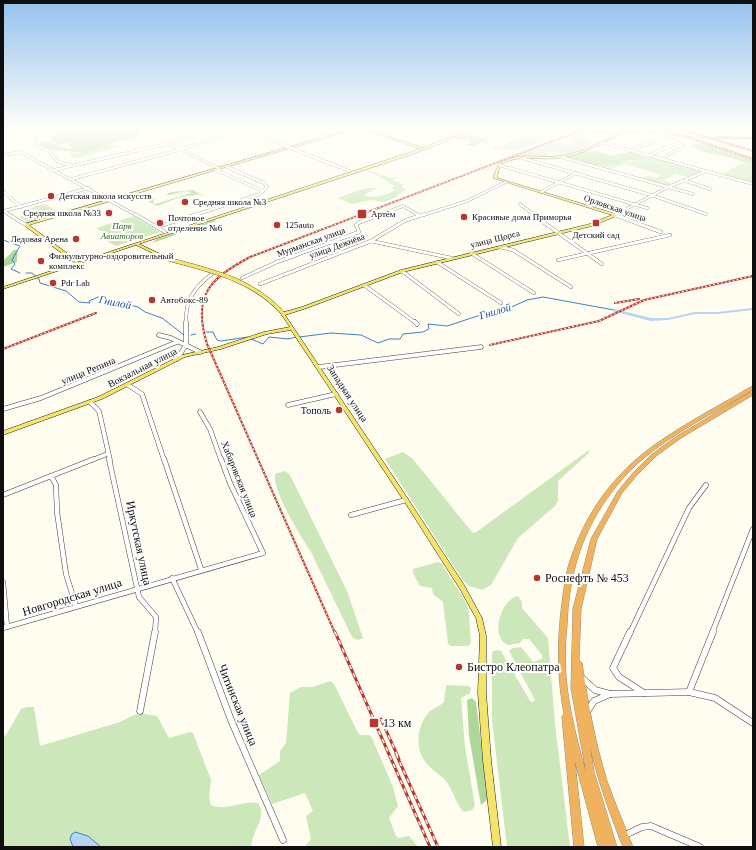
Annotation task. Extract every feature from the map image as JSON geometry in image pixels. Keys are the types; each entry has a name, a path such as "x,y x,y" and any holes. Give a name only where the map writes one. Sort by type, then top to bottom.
{"highway":[{"path":"579,847 564,690 562,642 565,605 579,543 589,523 607,495 622,476 641,458 701,418 753,388"},
{"path":"612,847 590,772 574,688 577,610 594,539 620,492 634,474 654,456 679,437 753,394"},
{"path":"575,647 587,722 606,793 628,847"},
{"path":"564,690 581,771 602,847"}],"main road":[{"path":"26,225 225,168"},
{"path":"166,233 360,168"},
{"path":"3,287 366,168"},
{"name":"Орловская улица","path":"498,168 495,178 615,215"},
{"name":"улица Щорса","path":"282,312 303,308 402,271 597,223 615,215"},
{"path":"26,225 77,262"},
{"name":"Западная улица","path":"135,243 168,259 230,277 250,285 269,297 282,312 319,367 466,594 479,618 482,629 482,693 487,760 497,847"},
{"name":"Вокзальная улица","path":"3,433 90,402 128,385 177,359 266,333 293,328"}],"street":[{"path":"50,168 112,200 166,233"},
{"path":"54,170 64,168"},
{"path":"72,179 114,168"},
{"path":"215,168 263,191"},
{"path":"157,227 260,194 268,187 265,184 229,168"},
{"path":"340,168 349,171"},
{"path":"505,168 647,208"},
{"path":"557,168 651,195 706,214"},
{"path":"597,168 666,188 694,194"},
{"path":"694,168 753,184"},
{"name":"улица Щорса","path":"615,215 682,180 706,171"},
{"path":"542,192 576,173"},
{"path":"682,180 710,189"},
{"name":"улица Дежнёва","path":"260,284 371,241 401,222 418,215 467,201 506,182"},
{"path":"26,225 4,211 89,188"},
{"path":"3,191 21,206"},
{"path":"520,204 556,233 602,264"},
{"name":"Мурманская улица","path":"242,278 277,262 350,236 358,232 359,229 356,226 358,223 403,206 407,207 418,215"},
{"name":"Орловская улица","path":"615,215 661,232"},
{"path":"558,260 670,235"},
{"path":"371,241 451,258"},
{"path":"497,247 513,250 571,286"},
{"path":"471,253 534,293"},
{"path":"437,262 501,303"},
{"path":"402,271 459,314"},
{"path":"177,359 182,354 186,346 188,336 186,311 188,301 193,292 213,273"},
{"path":"364,285 417,324"},
{"path":"159,335 200,352"},
{"name":"улица Репина","path":"3,409 41,398 177,342"},
{"path":"319,367 481,348"},
{"path":"128,385 142,394 201,569"},
{"path":"288,405 336,394"},
{"name":"Иркутская улица","path":"90,402 99,411 107,454 122,513 137,588 142,602 156,617 156,628 150,650 140,711"},
{"name":"Хабаровская улица","path":"200,412 210,429 230,483 262,552"},
{"path":"3,495 107,454"},
{"path":"50,476 56,485 57,512 66,574 76,606"},
{"path":"644,693 618,677 613,668 689,508 706,485"},
{"path":"351,515 406,500"},
{"path":"689,692 753,529"},
{"name":"Новгородская улица","path":"5,627 262,552"},
{"name":"Читинская улица","path":"172,578 198,632 230,720 283,840"},
{"path":"3,582 5,627"},
{"path":"580,675 594,690 610,694"},
{"path":"587,722 589,705 597,698 610,694 689,692 714,698 753,723"},
{"path":"623,836 642,827 651,826 700,847"}],"green space":[{"path":"601,168 615,168 609,170"},
{"path":"637,168 691,168 700,170 701,172 689,177 676,174 663,180 672,184 667,187 638,178 650,176 657,178 662,175"},
{"path":"734,168 753,168 753,183 722,174"},
{"path":"369,170 390,178 400,177 392,180 403,184 402,188 406,190 397,195 397,197 384,202 371,200 352,204 338,198 368,188 377,188 364,195 371,197 394,191 392,187 395,186 373,173 366,172"},
{"path":"193,190 204,196 197,194 181,197 157,206 142,198 154,198 153,203 156,204 191,193 187,191 166,195 171,192"},
{"path":"45,204 55,210 40,214 35,211 40,209 33,210 30,208"},
{"path":"33,212 42,218 27,222 19,217"},
{"name":"Парк Авиаторов","path":"134,216 160,232 116,246 105,240 112,238 96,228"},
{"path":"214,220 217,221 152,243 157,239"},
{"path":"14,250 17,250 17,262 3,267 3,261"},
{"path":"589,450 589,453 558,481 558,501 555,506 518,538 491,585 482,590 469,586 462,579 385,459 403,452 412,458 472,532 475,533"},
{"path":"285,471 290,475 347,591 363,638 360,640 352,637 311,552 282,502 275,482 275,474"},
{"path":"438,562 441,563 467,604 471,643 468,646 451,646 448,644 443,602 433,594 432,588 420,586 413,573 413,569"},
{"path":"518,596 522,602 522,608 548,638 555,724 570,847 507,847 492,720 492,652 497,650 501,651 530,701 533,702 535,700 509,651 513,648 521,647 533,662 542,659 542,655 529,639 523,639 520,643 508,645 502,641 499,634 498,627 502,611 512,599"},
{"path":"330,681 334,684 358,733 361,735 370,735 372,738 393,787 398,806 389,818 396,836 399,838 409,836 418,847 305,847 311,839 306,816 313,811 305,793 272,804 259,775 280,761 280,751 286,743 290,693 301,687 313,687"},
{"path":"446,685 469,686 471,688 470,693 461,698 465,747 475,806 472,810 464,812 458,804 448,784 425,762 419,748 418,741 424,719 429,712 444,702"},
{"path":"472,698 476,702 488,799 481,805 469,736 467,700"},
{"path":"34,707 40,746 120,722 134,715 144,714 157,716 169,738 190,732 193,733 211,780 209,798 211,805 217,807 229,807 246,803 258,803 261,808 260,819 251,847 101,847 88,836 72,845 73,847 5,847 3,844 3,736 6,735 21,709"}],"water":[{"path":"75,832 88,836 101,847 73,847 70,839 72,834"}],"waterway":[{"name":"Гнилой","path":"3,240 20,246 12,260 15,264 11,269 20,273"},
{"name":"Гнилой","path":"26,273 32,273 39,279 40,283 66,291 79,302 90,303 89,301 98,297 138,307 145,312 162,318 184,335"},
{"name":"Гнилой","path":"299,337 331,333 361,335 378,343 389,339 400,339 403,334 423,332 429,329 428,324 447,326 493,311 505,310 527,300 543,297 614,310"},
{"name":"Гнилой","path":"614,310 651,320 668,319 695,313 717,313 753,309"},
{"name":"Гнилой","path":"206,332 213,332 217,340 221,341 248,337"},
{"name":"Гнилой","path":"191,335 196,334"},
{"name":"Гнилой","path":"251,339 263,344 269,337 288,339 296,337"}],"railway":[{"path":"335,633 207,344 203,327 203,301 214,282 224,273 250,257 483,168"},
{"path":"490,345 599,321 644,300 753,276"},
{"path":"615,303 639,299"},
{"path":"3,349 96,313"},
{"path":"335,632 430,847"},
{"path":"381,719 399,759"},
{"path":"396,754 438,847"}],"place":[{"name":"Детская школа искусств","path":"51,196"},
{"name":"Средняя школа №3","path":"185,202"},
{"name":"Средняя школа №33","path":"109,213"},
{"name":"Артём","path":"362,214"},
{"name":"Красивые дома Приморья","path":"464,217"},
{"name":"Почтовое отделение №6","path":"160,223"},
{"name":"Детский сад","path":"596,223"},
{"name":"125auto","path":"277,225"},
{"name":"Ледовая Арена","path":"76,239"},
{"name":"Физкультурно-оздоровительный комплекс","path":"41,261"},
{"name":"Pdr Lab","path":"53,283"},
{"name":"Автобокс-89","path":"152,300"},
{"name":"Тополь","path":"339,410"},
{"name":"Роснефть № 453","path":"537,578"},
{"name":"Бистро Клеопатра","path":"459,667"},
{"name":"13 км","path":"374,723"}]}
